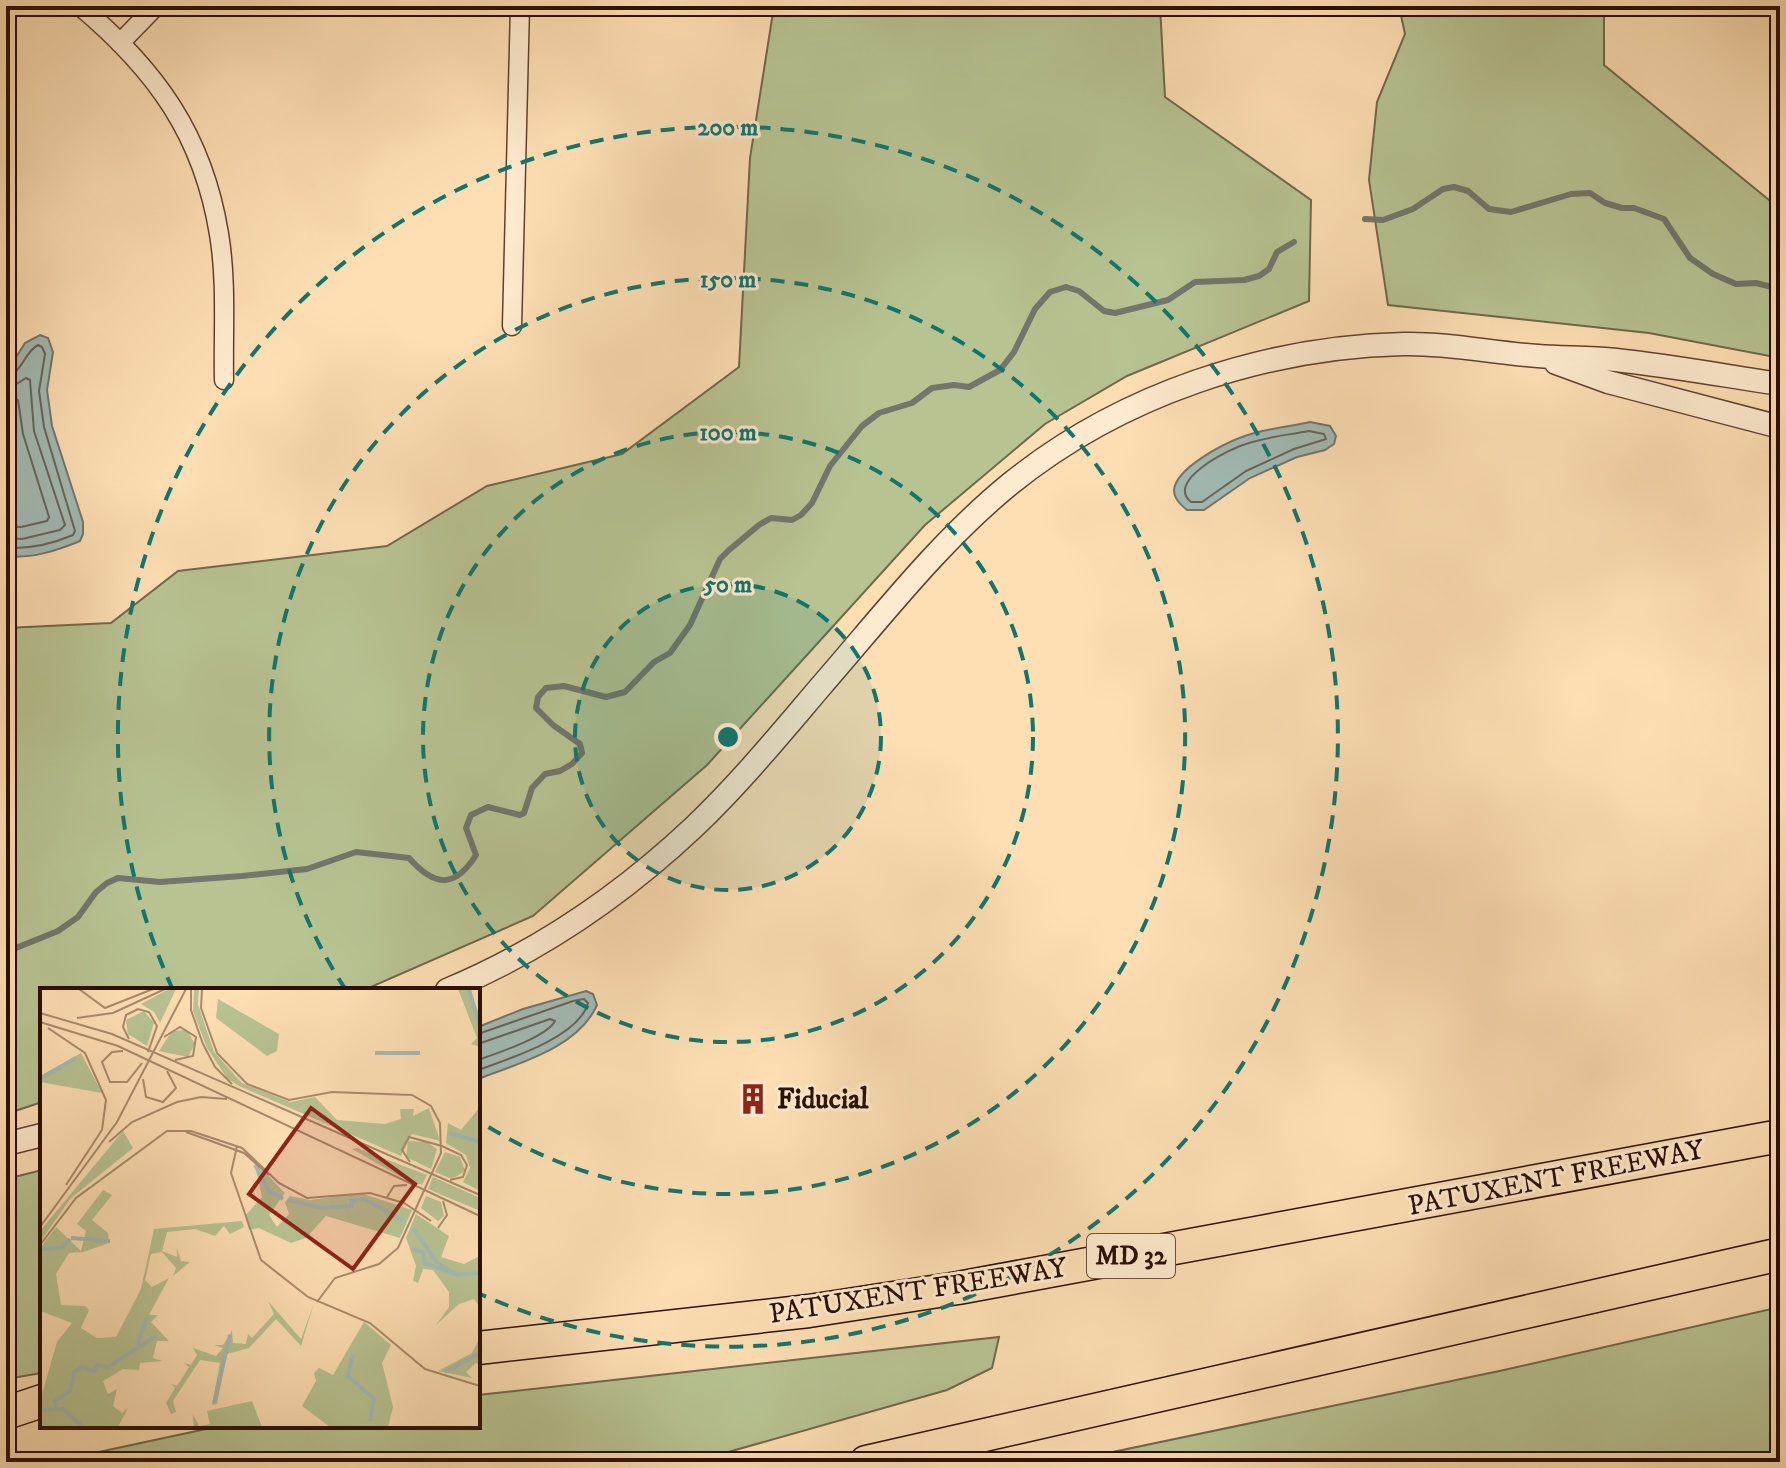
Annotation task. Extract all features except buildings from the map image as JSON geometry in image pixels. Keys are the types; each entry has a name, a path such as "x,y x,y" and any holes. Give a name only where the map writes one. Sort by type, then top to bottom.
{"highway":[{"name":"PATUXENT FREEWAY","path":"480,1348 809,1311 958,1288 1780,1136"},
{"path":"866,1462 1775,1256"},
{"path":"6,1413 40,1402"},
{"path":"6,1426 40,1419"}],"street":[{"path":"80,6 152,76 177,112 194,147 208,186 219,235 223,281 224,380"},
{"path":"120,43 156,6"},
{"path":"512,326 520,6"},
{"path":"451,988 510,960 576,920 664,853 744,776 933,556 972,518 1011,483 1104,423 1159,397 1217,374 1282,357 1405,344 1536,356 1613,359 1780,384"},
{"path":"1536,356 1608,382 1780,427"},
{"path":"6,1144 40,1136"}],"green space":[{"path":"774,6 1160,6 1165,97 1311,200 1309,301 1127,376 1045,424 925,525 707,765 533,916 369,988 40,988 40,1103 6,1114 6,628 111,623 178,571 387,546 487,486 622,454 739,367 750,158"},
{"path":"1399,6 1604,6 1604,65 1780,209 1780,358 1649,333 1388,305 1369,180 1377,102 1405,34"},
{"path":"40,1170 40,1373 6,1379 6,1179"},
{"path":"1780,1307 1780,1462 1065,1462 1504,1370"},
{"path":"999,1337 992,1368 947,1390 693,1462 52,1462 211,1428 480,1428 480,1395"}],"water":[{"path":"40,335 48,338 53,352 47,390 52,426 83,522 83,534 80,541 53,551 6,556 6,373 25,343"},
{"path":"1310,422 1330,426 1336,436 1334,444 1250,478 1204,510 1187,510 1180,504 1174,490 1177,482 1191,465 1213,451 1250,434"},
{"path":"586,991 593,994 597,1005 588,1020 562,1043 529,1060 480,1078 480,1026 523,1009"}],"waterway":[{"path":"1365,219 1383,220 1413,209 1443,189 1454,187 1468,191 1489,209 1511,212 1571,194 1590,193 1605,203 1634,208 1664,219 1690,258 1713,274 1736,284 1756,283 1780,289"},
{"path":"6,952 58,931 78,917 96,892 118,878 160,882 307,869 356,852 409,858 435,879 452,879 476,855 466,828 471,815 488,807 520,815 524,813 532,788 545,774 560,771 582,753 580,744 536,708 538,697 546,688 564,686 606,697 625,692 654,662 670,653 690,625 720,559 771,518 792,520 801,515 812,503 830,466 862,426 879,413 912,403 932,388 954,385 969,387 1000,370 1014,352 1035,309 1050,292 1066,287 1079,291 1104,311 1115,313 1168,300 1195,282 1244,280 1259,276 1269,269 1277,252 1294,242"}],"place":[{"name":"Fiducial","path":"753,1099"}]}
